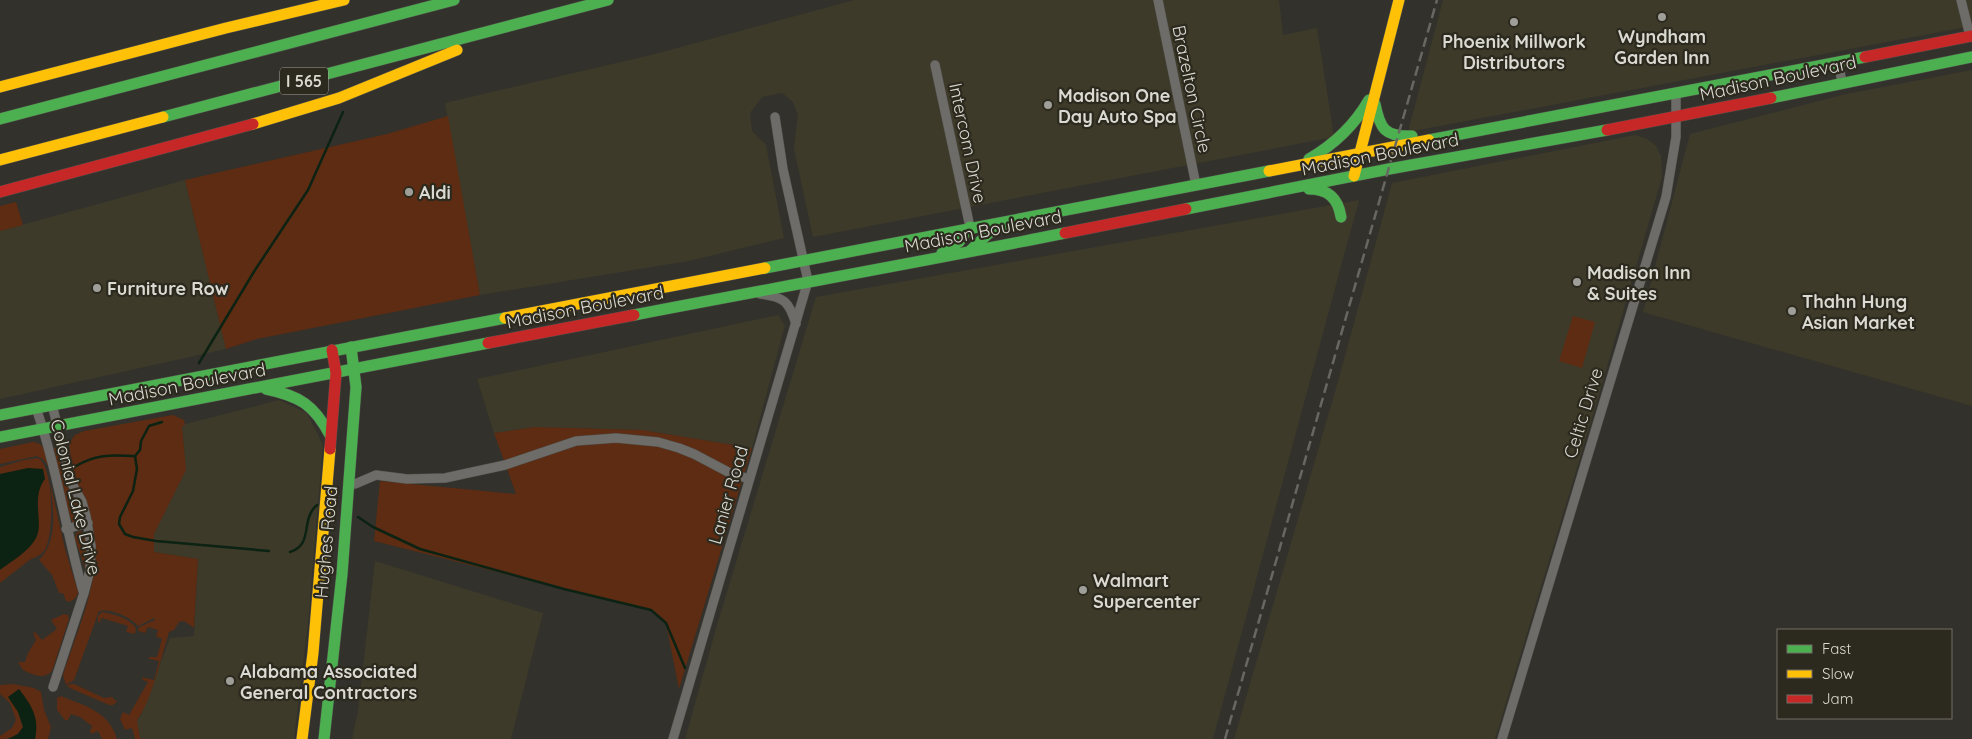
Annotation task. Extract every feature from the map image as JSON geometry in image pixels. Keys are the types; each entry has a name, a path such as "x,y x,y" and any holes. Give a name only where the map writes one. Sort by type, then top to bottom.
{"main road":[{"path":"0,87 226,28 344,0"},
{"name":"I 565","path":"0,119 454,0"},
{"name":"I 565","path":"0,160 608,0"},
{"path":"1354,176 1400,0"},
{"path":"0,192 283,116 339,98 526,23"},
{"name":"Madison Boulevard","path":"0,415 1971,36"},
{"name":"Madison Boulevard","path":"0,437 926,261 1354,176 1677,117 1972,57"},
{"path":"1300,164 1324,151 1347,132 1357,121 1378,84"},
{"path":"1374,100 1377,119 1389,134 1398,138 1436,132 1473,132"},
{"path":"1239,199 1322,189 1338,202 1341,217"},
{"path":"971,251 990,233 1028,217"},
{"path":"926,261 959,242 970,227"},
{"path":"597,299 602,322"},
{"name":"Hughes Road","path":"324,739 343,558 355,397 355,369 351,347"},
{"name":"Hughes Road","path":"302,739 313,653 336,373 332,350"},
{"path":"343,558 355,484 364,383 371,372 396,361"},
{"path":"261,388 298,396 321,417 330,435"}],"street":[{"name":"Brazelton Circle","path":"1158,0 1196,185"},
{"path":"1961,0 1971,36"},
{"path":"1838,62 1842,82"},
{"name":"Intercom Drive","path":"935,65 970,227"},
{"name":"Celtic Drive","path":"1502,739 1666,196 1677,117 1676,93"},
{"path":"775,117 783,169 808,282"},
{"name":"Lanier Road","path":"673,739 808,282"},
{"path":"750,293 782,298 788,304 796,324"},
{"name":"Colonial Lake Drive","path":"52,404 70,480 82,502 88,523 91,556 84,593 53,687"},
{"name":"Colonial Lake Drive","path":"36,408 52,460 66,529 84,593"},
{"path":"355,484 376,475 407,478 445,478 505,465 576,441 616,438 658,442 679,448 730,473 749,479"},
{"path":"66,529 88,523"}],"shaded area":[{"path":"854,0 1279,0 1283,35 1317,28 1334,137 813,237 794,149 798,115 793,102 782,93 762,97 750,113 752,131 766,145 784,238 689,261 480,295 445,103 651,55"},
{"path":"1443,0 1972,0 1972,26 1408,132"},
{"path":"1972,70 1972,406 1643,312 1690,134 1846,94"},
{"path":"448,116 480,295 257,339 226,349 185,180 387,134"},
{"path":"1635,135 1647,139 1656,146 1661,156 1662,177 1596,405 1495,739 1234,739 1339,378 1392,183"},
{"path":"185,180 226,349 0,399 0,231"},
{"path":"1359,200 1213,739 685,739 718,622 816,297"},
{"path":"16,202 23,225 0,231 0,206"},
{"path":"778,315 785,325 752,448 642,430 535,427 494,433 477,379"},
{"path":"1573,316 1595,322 1582,368 1559,361"},
{"path":"279,400 307,413 323,445 308,623 294,739 140,739 137,720 141,715 170,638 194,636 198,559 154,552 154,534 186,470 182,425"},
{"path":"173,415 184,420 185,425 182,426 186,470 154,534 154,552 198,559 194,628 184,621 179,622 174,630 169,632 159,665 147,702 137,720 140,739 135,739 132,728 125,730 120,719 123,712 129,715 148,682 143,680 142,677 154,680 159,661 149,659 149,657 157,657 162,639 156,636 158,630 148,627 145,633 138,631 139,627 155,620 154,618 138,626 120,614 104,610 99,611 74,680 66,685 63,675 82,621 95,565 92,521 77,484 69,443 75,435 84,431"},
{"path":"535,427 642,430 752,448 679,689 666,623 651,610 374,541 380,481 516,494 494,433"},
{"path":"33,442 38,443 44,448 49,468 44,460 37,456 0,464 0,449"},
{"path":"57,447 65,482 83,518 79,523 72,522 62,490 54,448"},
{"path":"38,458 43,464 50,487 51,518 48,543 42,553 28,561 0,583 0,467"},
{"path":"28,468 43,469 45,479 39,493 37,536 26,551 0,570 0,474"},
{"path":"50,482 65,549 78,592 72,601 66,601 63,593 59,593 52,575 39,560 50,543 52,533 53,513"},
{"path":"80,531 86,534 86,571 75,539 76,533"},
{"path":"375,561 543,613 511,739 352,739 358,711"},
{"path":"102,612 125,619 136,628 135,634 126,632 128,626 102,618 99,623 98,616"},
{"path":"64,614 68,615 69,619 52,671 42,676 23,670 18,662 25,662 36,640 33,633 35,632 42,640 57,629 51,620"},
{"path":"13,684 34,688 41,692 44,710 51,727 48,739 35,739 34,716 20,717 23,727 19,733 10,738 0,739 0,736 12,728 16,720 10,703 0,694 0,685"},
{"path":"74,684 104,698 112,697 117,702 109,705 67,686"},
{"path":"19,689 31,706 35,718 35,739 8,739 18,734 23,727 18,712 8,697"},
{"path":"61,696 86,706 101,715 108,721 117,739 102,739 98,731 91,734 92,726 80,717 71,714 68,720 65,720 57,710 57,698"}],"waterway":[{"path":"199,363 255,270 308,190 343,112"},
{"path":"76,466 97,457 135,456 140,450 141,441 149,426 162,422"},
{"path":"135,456 137,469 133,491 120,517 119,524 125,534 156,541 269,551"},
{"path":"290,552 302,544 309,517 317,505"},
{"path":"358,517 373,527 420,549 564,589 651,610 666,623 685,668"}],"railway":[{"path":"1225,739 1437,0"}],"traffic: fast":[{"path":"0,119 454,0"},
{"path":"163,117 608,0"},
{"path":"1429,140 1865,57"},
{"path":"1771,98 1972,57"},
{"path":"1309,159 1343,134 1369,100"},
{"path":"1375,104 1379,120 1385,130 1396,135 1412,136"},
{"path":"1186,209 1389,169 1607,130"},
{"path":"765,268 1269,171"},
{"path":"1309,189 1316,189 1331,196 1340,210 1341,217"},
{"path":"971,250 989,233 1006,226"},
{"path":"942,253 959,242 970,227"},
{"path":"634,315 1065,233"},
{"path":"0,415 505,318"},
{"path":"0,437 488,343"},
{"path":"324,739 342,574 356,387 351,347"},
{"path":"266,389 288,395 305,403 318,416 330,435"}],"traffic: slow":[{"path":"0,87 226,28 344,0"},
{"path":"1354,176 1399,0"},
{"path":"253,124 339,98 457,50"},
{"path":"0,160 163,117"},
{"path":"1269,171 1429,140"},
{"path":"505,318 765,268"},
{"path":"302,739 313,653 330,449"}],"traffic: jam":[{"path":"1865,57 1972,36"},
{"path":"1607,130 1771,98"},
{"path":"0,192 253,124"},
{"path":"1065,233 1186,209"},
{"path":"488,343 634,315"},
{"path":"330,449 336,373 332,350"}],"place":[{"name":"Wyndham Garden Inn","path":"1662,17"},
{"name":"Phoenix Millwork Distributors","path":"1514,22"},
{"name":"Madison One Day Auto Spa","path":"1048,105"},
{"name":"Aldi","path":"409,192"},
{"name":"Madison Inn & Suites","path":"1577,282"},
{"name":"Furniture Row","path":"97,288"},
{"name":"Thahn Hung Asian Market","path":"1792,311"},
{"name":"Walmart Supercenter","path":"1083,590"},
{"name":"Alabama Associated General Contractors","path":"230,681"}]}
